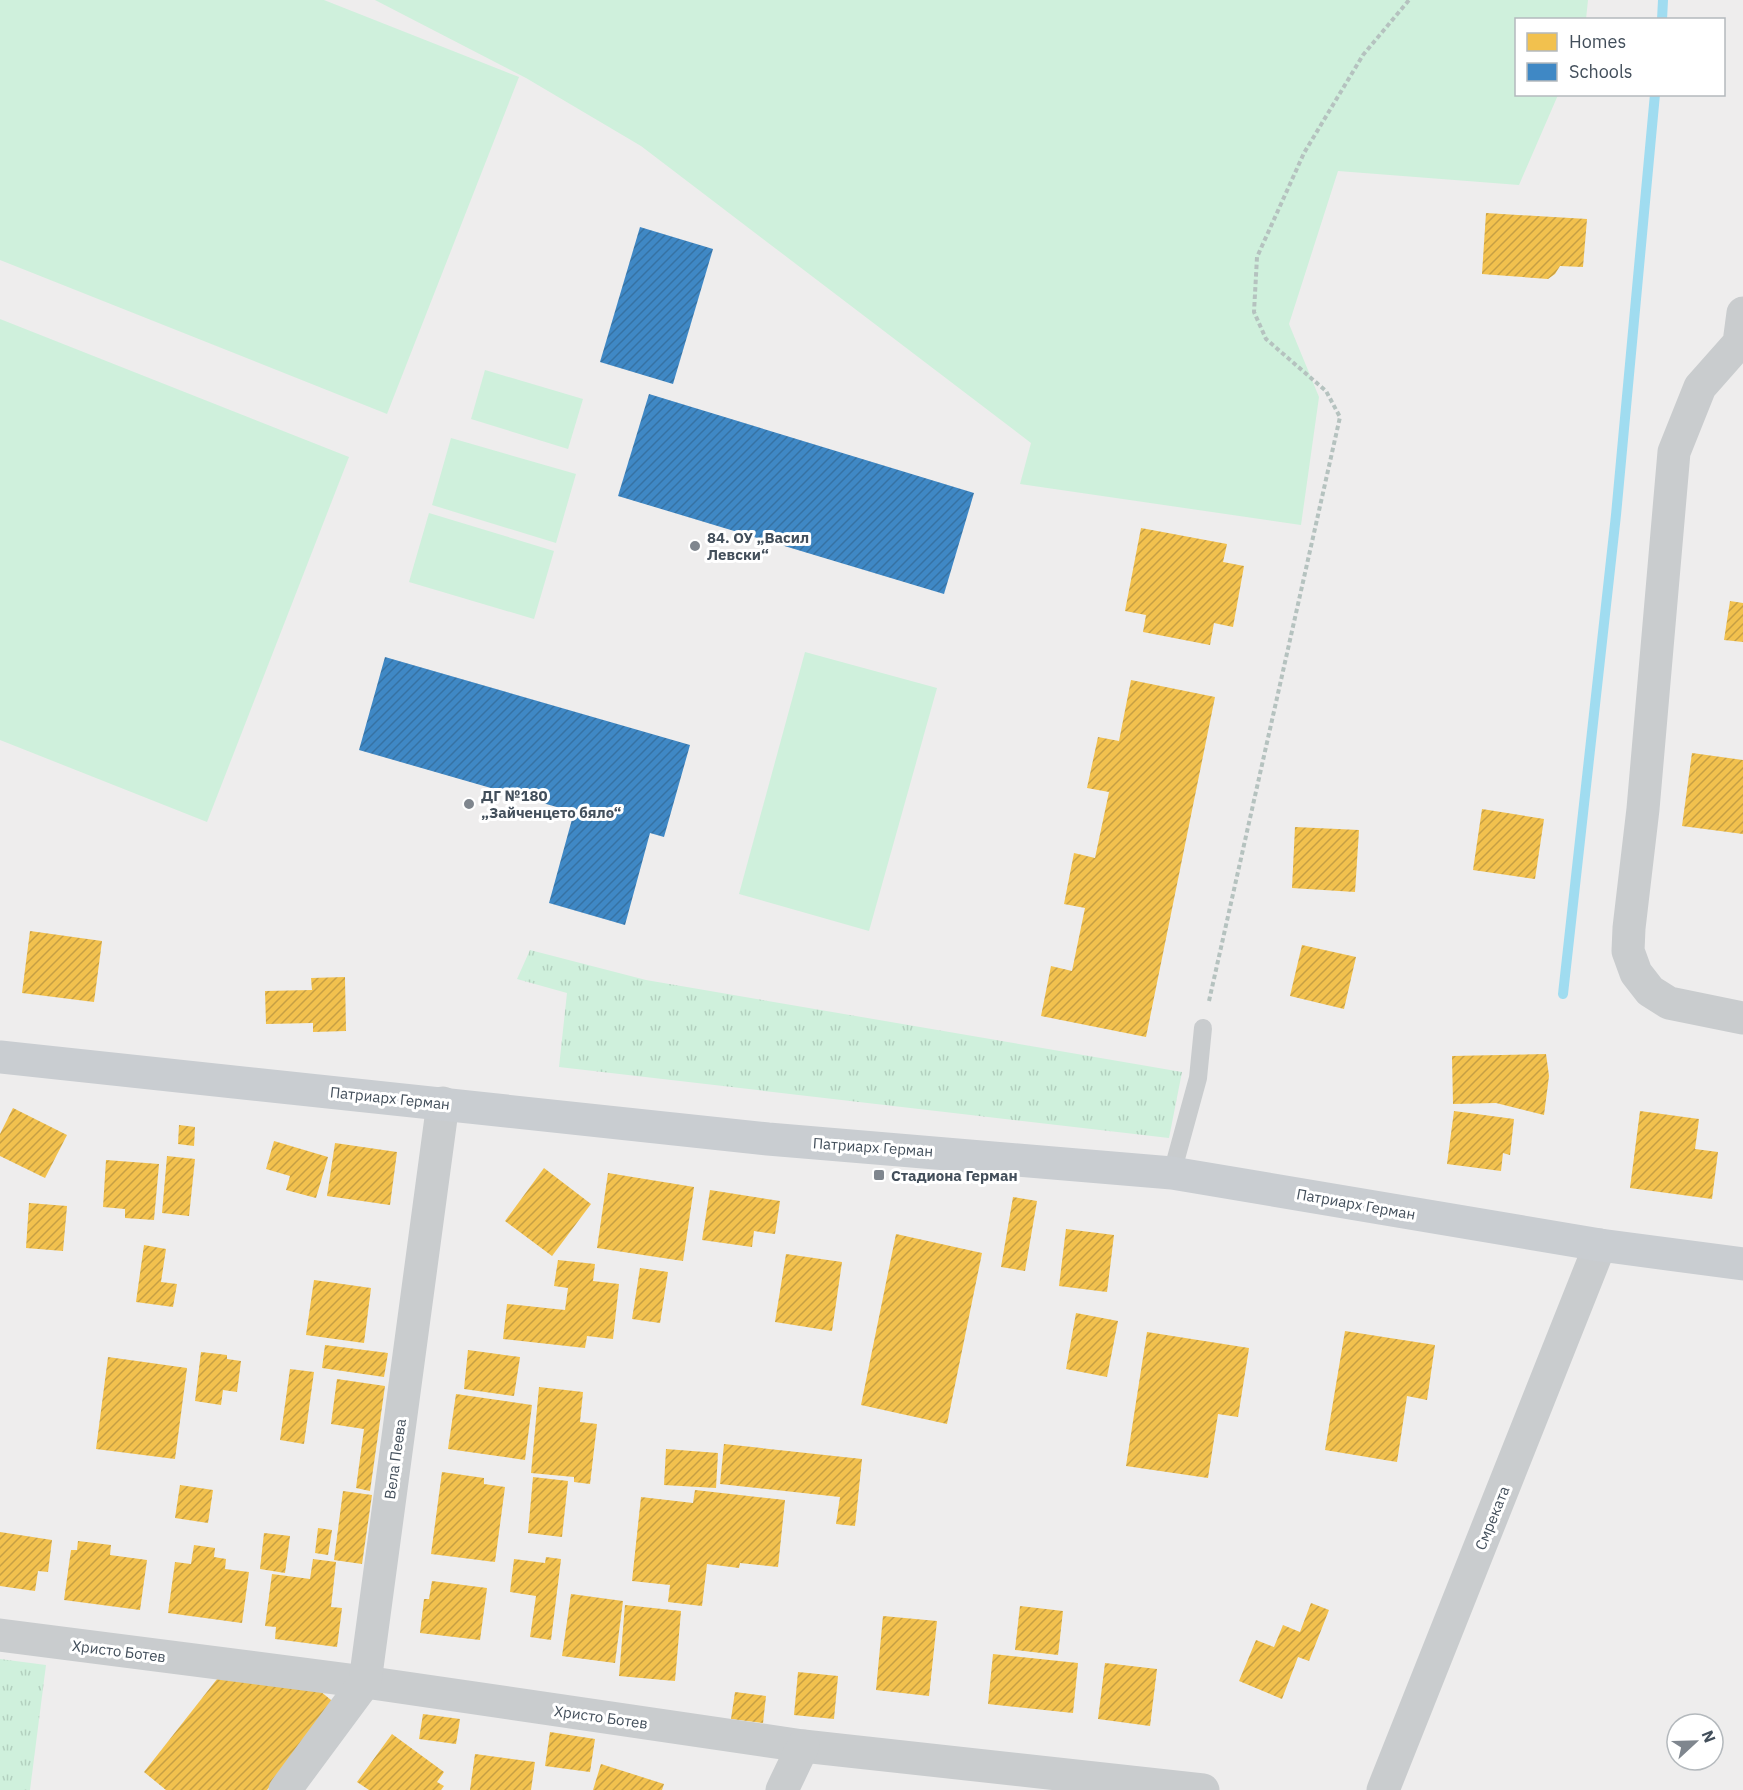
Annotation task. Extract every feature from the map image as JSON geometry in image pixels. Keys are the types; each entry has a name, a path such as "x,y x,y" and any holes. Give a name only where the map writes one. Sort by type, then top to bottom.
{"street":[{"path":"1743,312 1739,344 1700,387 1674,452 1643,809 1628,951 1636,973 1650,991 1669,1003 1743,1018"},
{"name":"Патриарх Герман","path":"0,1057 768,1139 1172,1173 1600,1245 1743,1264"},
{"name":"Вела Пеева","path":"285,1790 364,1682 443,1103"},
{"name":"Смреката","path":"1383,1790 1600,1245"},
{"name":"Христо Ботев","path":"0,1635 364,1682 803,1746 1203,1790"},
{"path":"782,1790 803,1746"}],"lane":[{"path":"1172,1173 1198,1078 1203,1028"}],"path":[{"path":"1203,1028 1340,417 1326,391 1266,339 1254,312 1257,257 1304,153 1363,55 1409,0"}],"green space":[{"path":"0,0 324,0 519,77 387,414 0,260"},
{"path":"375,0 1588,0 1586,18 1515,18 1515,96 1558,96 1519,185 1338,171 1289,324 1319,397 1301,525 1020,484 1031,443 641,146 526,78"},
{"path":"0,319 349,457 207,822 0,740"},
{"path":"485,370 583,399 568,449 471,419"},
{"path":"451,438 576,474 556,543 432,505"},
{"path":"429,513 554,551 534,619 409,582"},
{"path":"805,652 937,688 869,931 739,894"},
{"path":"530,950 646,980 1182,1072 1169,1138 559,1067 567,993 517,979"},
{"path":"0,1659 46,1665 30,1790 0,1790"}],"building: Homes":[{"path":"1486,213 1587,219 1583,267 1560,266 1548,279 1482,274"},
{"path":"1141,528 1227,544 1223,562 1244,566 1233,627 1214,623 1210,645 1143,632 1146,615 1125,611"},
{"path":"1730,601 1743,603 1743,642 1724,640"},
{"path":"1131,680 1215,697 1146,1037 1041,1016 1051,966 1072,971 1085,908 1064,904 1074,853 1095,858 1109,792 1087,788 1098,737 1119,741"},
{"path":"1692,753 1743,760 1743,834 1682,826"},
{"path":"1482,809 1544,819 1535,879 1473,870"},
{"path":"1295,827 1359,830 1355,892 1292,888"},
{"path":"30,931 102,941 94,1002 22,993"},
{"path":"1302,945 1356,957 1344,1009 1290,996"},
{"path":"345,977 346,1031 313,1032 313,1023 266,1024 265,991 312,990 311,978"},
{"path":"1546,1054 1549,1076 1544,1115 1496,1103 1453,1104 1452,1056"},
{"path":"13,1108 67,1135 45,1178 0,1156 0,1134"},
{"path":"1454,1111 1514,1119 1510,1155 1503,1153 1501,1171 1447,1164"},
{"path":"1640,1111 1699,1119 1695,1149 1718,1152 1712,1199 1630,1188"},
{"path":"179,1125 195,1127 194,1146 178,1144"},
{"path":"274,1141 328,1157 316,1198 286,1190 290,1176 266,1169"},
{"path":"335,1143 397,1152 390,1205 327,1196"},
{"path":"167,1156 195,1159 189,1216 162,1213"},
{"path":"106,1160 159,1164 154,1220 125,1218 125,1209 103,1207"},
{"path":"544,1168 591,1204 552,1256 505,1221"},
{"path":"608,1173 694,1187 683,1261 597,1248"},
{"path":"710,1190 780,1201 775,1234 754,1231 752,1247 702,1240"},
{"path":"1013,1197 1037,1201 1025,1271 1001,1267"},
{"path":"29,1203 67,1206 63,1251 26,1248"},
{"path":"1066,1229 1114,1235 1107,1292 1059,1286"},
{"path":"896,1234 982,1253 947,1424 861,1405"},
{"path":"144,1245 166,1249 161,1282 177,1284 173,1307 136,1302"},
{"path":"786,1254 842,1262 832,1331 775,1322"},
{"path":"558,1260 595,1264 593,1281 619,1284 613,1339 587,1336 585,1348 503,1339 507,1304 565,1310 568,1288 554,1286"},
{"path":"640,1268 668,1272 660,1323 632,1319"},
{"path":"314,1280 371,1288 364,1343 306,1335"},
{"path":"1076,1313 1118,1321 1107,1377 1066,1369"},
{"path":"1345,1331 1435,1345 1427,1400 1407,1396 1397,1462 1325,1450"},
{"path":"1147,1332 1249,1348 1238,1417 1218,1414 1208,1478 1126,1466"},
{"path":"325,1345 388,1353 384,1377 322,1368"},
{"path":"468,1350 520,1357 514,1396 464,1389"},
{"path":"201,1352 227,1355 227,1359 241,1361 237,1392 223,1390 221,1405 195,1401"},
{"path":"108,1357 187,1368 175,1459 96,1449"},
{"path":"290,1369 314,1372 304,1444 280,1440"},
{"path":"337,1379 385,1386 370,1491 356,1488 364,1429 331,1424"},
{"path":"539,1387 583,1392 580,1422 597,1424 590,1484 574,1482 574,1477 531,1473"},
{"path":"456,1394 532,1405 525,1460 448,1449"},
{"path":"724,1444 862,1459 855,1526 836,1524 840,1497 720,1484"},
{"path":"666,1449 718,1453 716,1488 664,1485"},
{"path":"442,1472 484,1478 484,1484 505,1487 495,1562 431,1554"},
{"path":"533,1477 568,1481 562,1537 528,1533"},
{"path":"180,1485 213,1490 208,1523 175,1518"},
{"path":"695,1490 785,1500 778,1567 740,1563 739,1568 707,1564 702,1606 668,1602 670,1585 632,1581 641,1497 693,1503"},
{"path":"343,1491 372,1495 362,1564 334,1560"},
{"path":"318,1528 332,1530 328,1555 315,1553"},
{"path":"0,1532 52,1540 48,1572 38,1571 35,1591 0,1586"},
{"path":"264,1533 290,1536 285,1573 260,1569"},
{"path":"78,1541 111,1545 110,1555 147,1560 140,1610 64,1600 71,1550 77,1550"},
{"path":"194,1545 215,1548 214,1557 226,1559 225,1569 249,1572 242,1623 168,1613 175,1562 191,1564"},
{"path":"546,1557 561,1559 551,1640 530,1637 536,1596 510,1592 514,1559 545,1563"},
{"path":"313,1559 336,1562 331,1607 342,1608 337,1647 275,1639 276,1627 265,1626 272,1574 310,1579"},
{"path":"432,1581 487,1588 480,1640 420,1633 424,1599 429,1599"},
{"path":"571,1594 623,1601 615,1663 562,1656"},
{"path":"1311,1603 1329,1610 1309,1661 1298,1657 1282,1699 1239,1681 1256,1640 1274,1647 1283,1625 1300,1632"},
{"path":"625,1605 681,1611 675,1681 619,1676"},
{"path":"1020,1606 1063,1611 1058,1655 1015,1650"},
{"path":"883,1616 937,1621 929,1696 876,1690"},
{"path":"993,1654 1078,1663 1073,1713 988,1704"},
{"path":"1105,1663 1157,1669 1150,1726 1098,1719"},
{"path":"798,1672 838,1676 834,1719 794,1715"},
{"path":"221,1674 315,1687 336,1704 267,1790 166,1790 144,1772"},
{"path":"735,1692 766,1696 763,1723 731,1719"},
{"path":"423,1714 460,1719 456,1744 419,1739"},
{"path":"550,1732 595,1739 590,1772 545,1766"},
{"path":"392,1734 444,1772 437,1782 444,1786 441,1790 369,1790 357,1782"},
{"path":"475,1754 535,1762 531,1790 470,1790"},
{"path":"601,1764 664,1784 662,1790 593,1790"}],"building: Schools":[{"path":"640,227 713,249 673,384 600,362"},
{"path":"649,394 974,493 944,594 618,496"},
{"path":"385,657 690,745 664,837 650,833 625,925 549,903 574,812 359,750"}],"waterway":[{"path":"1662,18 1663,0"},
{"path":"1563,994 1616,515 1655,96"}],"place":[{"name":"84. ОУ „Васил Левски“","path":"695,546"},
{"name":"ДГ №180 „Зайченцето бяло“","path":"469,804"},
{"name":"Стадиона Герман","path":"879,1175"}]}
